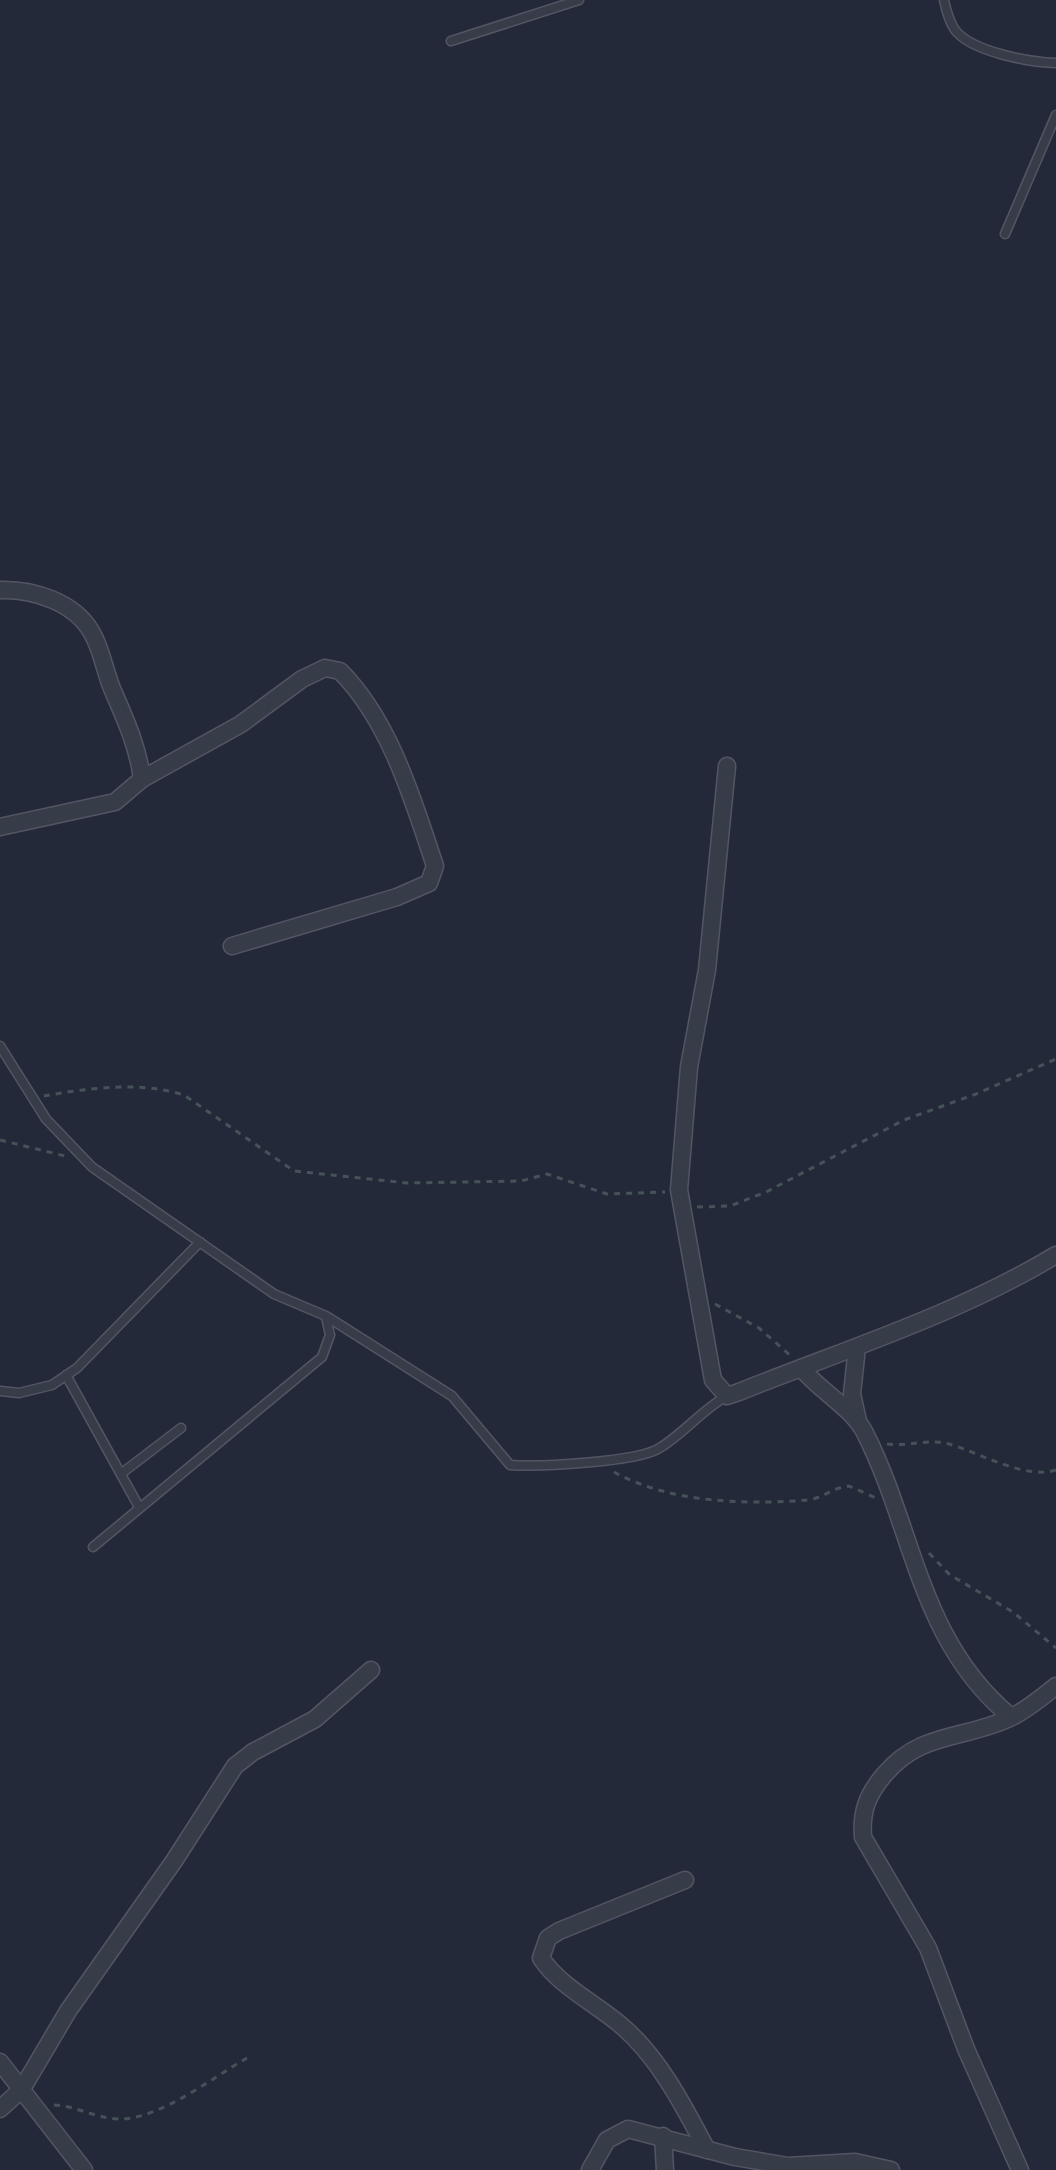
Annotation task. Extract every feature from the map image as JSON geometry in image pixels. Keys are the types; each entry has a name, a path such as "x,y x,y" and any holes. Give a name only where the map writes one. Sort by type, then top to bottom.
{"street":[{"path":"0,590 39,595 67,607 83,620 93,634 138,749 142,779"},
{"path":"0,827 115,802 142,779 241,724 302,679 325,668 340,671 373,715 392,752 435,866 429,883 397,897 232,946"},
{"path":"727,766 707,970 689,1067 679,1190 713,1380 727,1396 990,1292 1056,1255"},
{"path":"857,1347 852,1394 916,1574 965,1671 987,1698 1011,1717"},
{"path":"801,1368 815,1386 862,1427"},
{"path":"0,2109 22,2089 68,2011 174,1861 235,1766 253,1752 315,1719 371,1670"},
{"path":"1020,2170 966,2049 928,1948 863,1837 861,1816 872,1789 896,1761 917,1745 1011,1717 1056,1686"},
{"path":"685,1880 559,1931 548,1938 541,1958 548,1968 625,2029 642,2047 669,2085 707,2150"},
{"path":"0,2062 84,2170"},
{"path":"590,2170 607,2140 628,2129 707,2150 788,2166 855,2162 891,2170"},
{"path":"663,2136 665,2170"}],"lane":[{"path":"451,41 579,0"},
{"path":"944,0 956,31 974,43 1029,62 1056,63"},
{"path":"1005,234 1056,115"},
{"path":"0,1046 32,1098 81,1158 274,1294 326,1316 452,1396 510,1465 633,1457 655,1450 708,1406 727,1396"},
{"path":"0,1391 19,1393 52,1385 66,1375 200,1242"},
{"path":"93,1547 322,1357 330,1335 326,1316"},
{"path":"66,1375 139,1507"},
{"path":"122,1473 181,1428"}],"path":[{"path":"32,1098 77,1090 164,1089 184,1095 294,1171 311,1175 407,1183 521,1181 547,1174 607,1194 639,1195 679,1190 699,1208 730,1206 870,1141 904,1120 976,1094 1056,1059"},
{"path":"0,1140 42,1152 81,1158"},
{"path":"700,1298 759,1328 801,1368"},
{"path":"862,1427 892,1445 931,1440 948,1443 1034,1474 1056,1470"},
{"path":"598,1459 615,1473 640,1485 695,1498 810,1499 849,1486 893,1507"},
{"path":"927,1550 950,1575 1013,1612 1056,1648"},
{"path":"34,2105 78,2107 107,2118 138,2117 158,2111 247,2058"}]}
